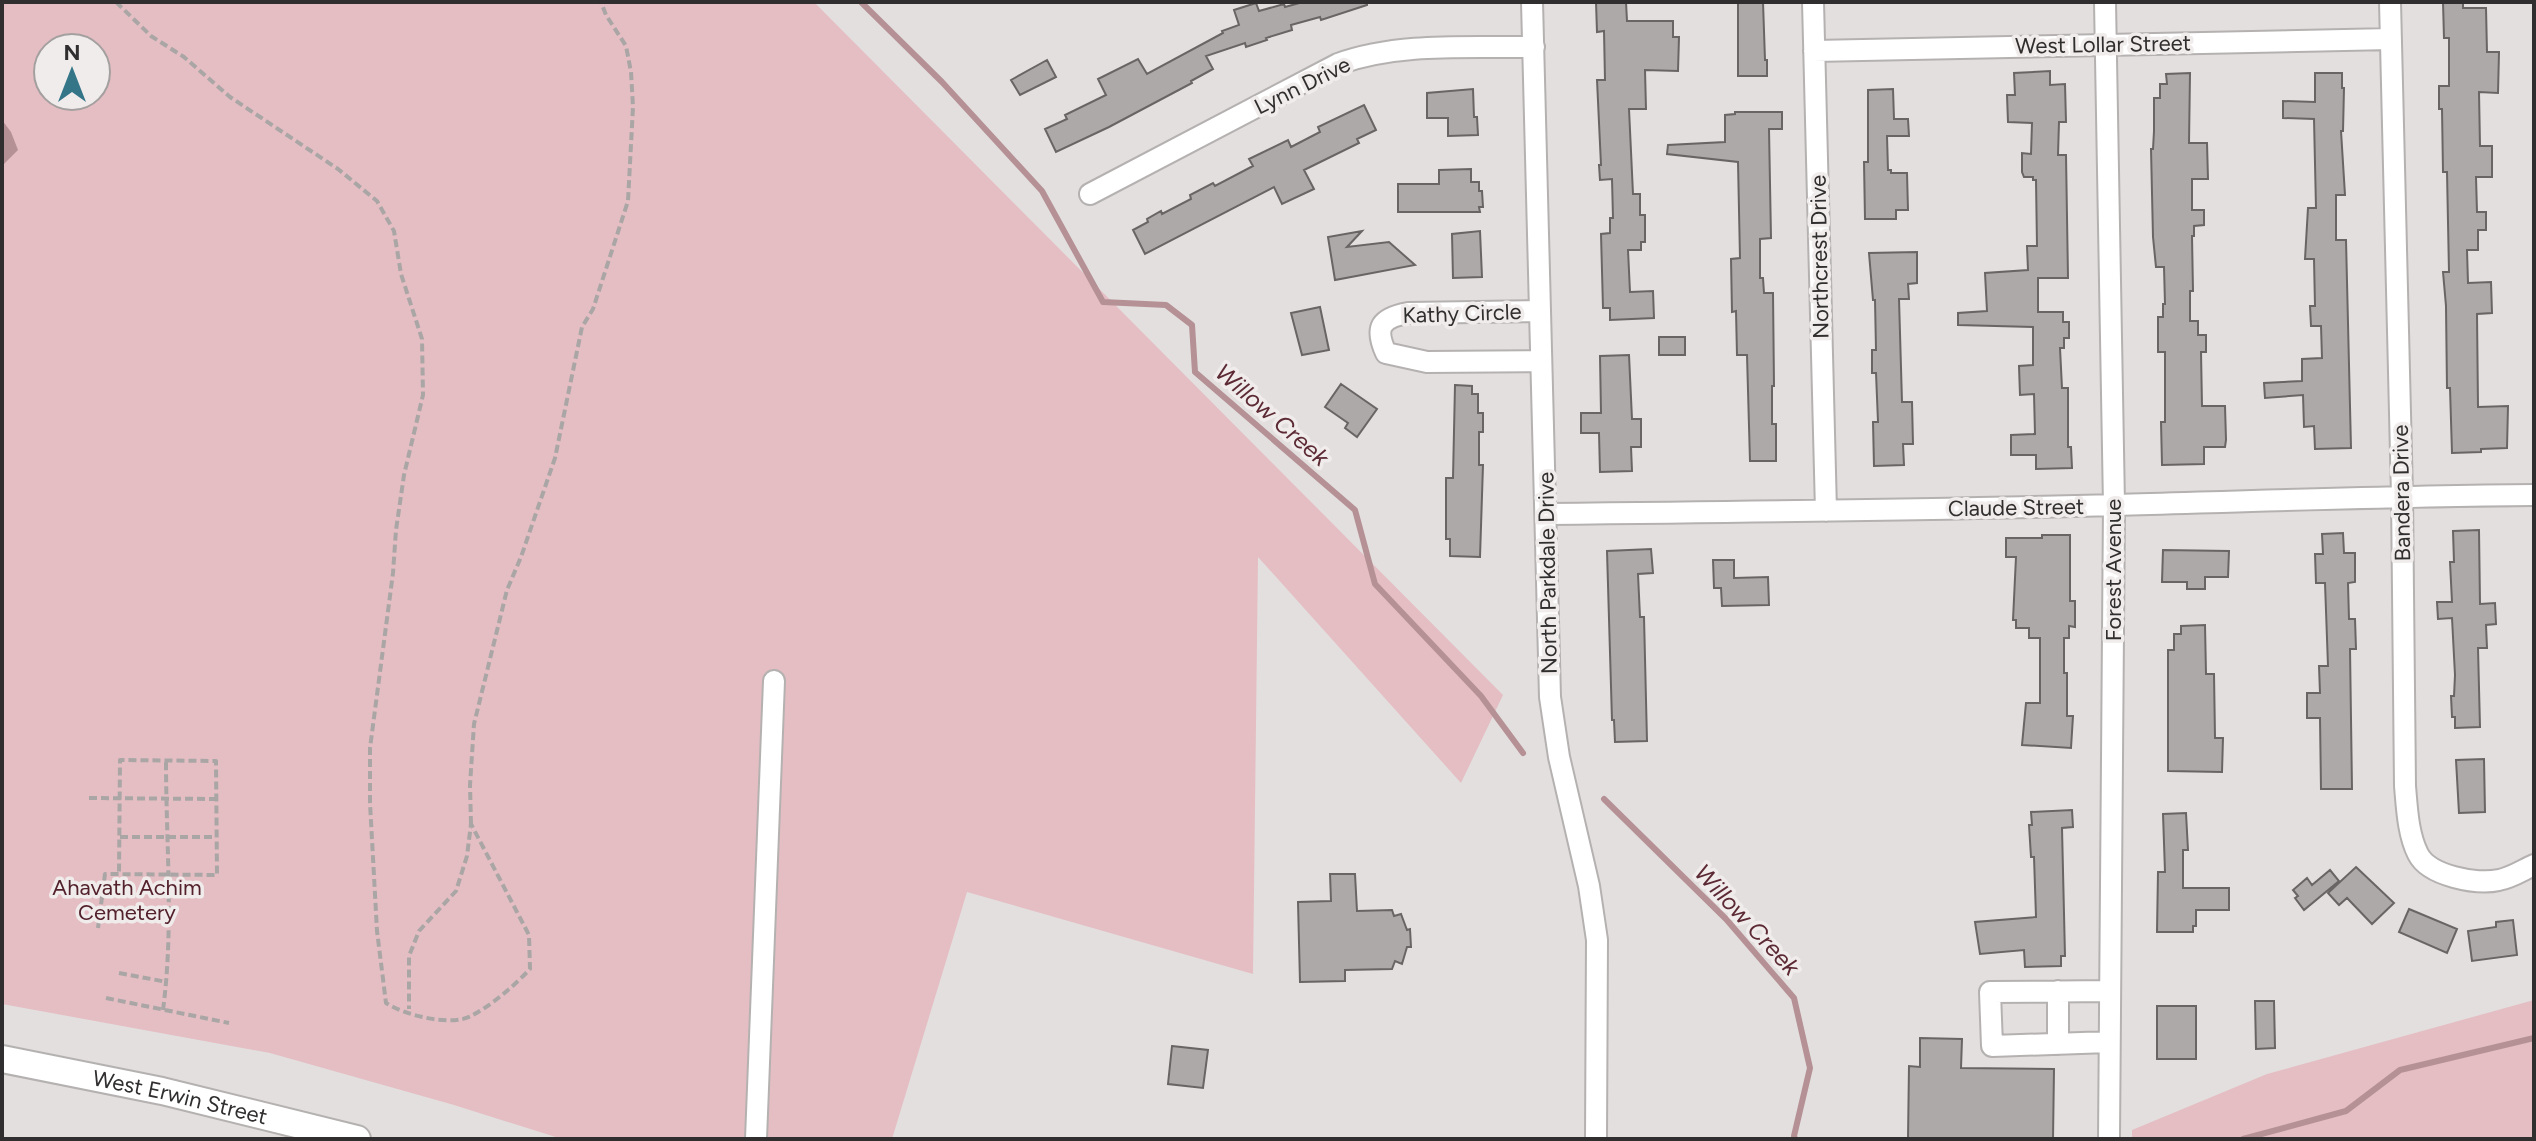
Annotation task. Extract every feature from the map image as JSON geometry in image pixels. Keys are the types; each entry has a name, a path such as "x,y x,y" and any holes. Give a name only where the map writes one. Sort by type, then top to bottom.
{"main road":[{"name":"West Erwin Street","path":"2,1059 162,1091 357,1139"}],"street":[{"name":"North Parkdale Drive","path":"1532,2 1547,631 1552,709 1559,757 1589,886 1597,940 1596,1139"},
{"name":"Northcrest Drive","path":"1813,2 1826,511"},
{"name":"Forest Avenue","path":"2105,2 2114,505 2109,1139"},
{"name":"Bandera Drive","path":"2390,2 2402,495 2405,786 2409,824 2419,857 2441,873 2464,881 2499,880 2534,865"},
{"name":"West Lollar Street","path":"1814,51 2391,39"},
{"name":"Lynn Drive","path":"1090,194 1338,64 1369,53 1534,47"},
{"name":"Kathy Circle","path":"1540,311 1390,316 1380,329 1380,340 1386,353 1427,362 1541,361"},
{"name":"Claude Street","path":"1546,514 2114,505 2402,495 2534,495"},
{"path":"756,1139 774,681"},
{"path":"2058,991 2058,1044"},
{"path":"2109,991 1990,992 1992,1046 2109,1042"}],"path":[{"path":"116,2 151,36 184,57 230,97 338,169 377,201 394,231 401,274 422,339 423,395 404,475 396,530 370,748 370,803 377,931 386,1003 401,1012 440,1019 469,1018 530,969 529,935 471,824"},
{"path":"409,1009 409,956 419,931 456,891 467,856 474,724 507,590 555,458 582,327 593,309 628,201 633,107 631,72 626,46 601,2"},
{"path":"98,928 105,874 217,875 216,761 120,760 119,874"},
{"path":"163,1010 167,982 169,887 166,761"},
{"path":"89,798 216,799"},
{"path":"120,837 216,837"},
{"path":"119,973 167,982"},
{"path":"106,998 229,1023"}],"green space":[{"name":"Ahavath Achim Cemetery","path":"2,2 814,2 1503,695 1461,783 1258,557 1253,974 967,892 892,1139 562,1139 270,1053 2,1004"},
{"path":"2534,1000 2534,1139 2132,1139 2132,1130 2267,1074"}],"shaded area":[{"path":"2,120 18,150 2,166"}],"building":[{"path":"1303,2 1367,2 1367,5 1321,20 1320,17 1291,25 1292,30 1267,40 1246,47 1245,43 1206,56 1213,69 1192,83 1056,152 1045,129 1067,119 1065,115 1106,95 1098,79 1138,59 1147,74 1222,31 1239,25 1234,10 1256,3 1259,11"},
{"path":"1596,2 1626,2 1627,21 1673,21 1673,37 1679,37 1678,71 1645,70 1646,109 1629,109 1633,194 1640,194 1640,215 1645,215 1645,242 1641,242 1641,250 1628,250 1630,292 1653,291 1654,318 1610,320 1610,308 1603,308 1601,234 1610,233 1610,218 1613,218 1612,179 1600,180 1597,80 1605,80 1604,31 1597,32"},
{"path":"1738,2 1763,2 1767,76 1738,76"},
{"path":"2443,2 2463,2 2463,8 2486,8 2487,52 2499,52 2498,93 2479,92 2480,146 2492,146 2492,177 2476,177 2477,212 2486,212 2486,230 2478,230 2478,250 2467,250 2468,283 2491,282 2492,313 2477,314 2478,407 2508,406 2507,448 2481,449 2481,452 2452,453 2443,272 2449,272 2447,172 2443,172 2442,109 2439,109 2439,86 2449,86 2449,38 2444,38"},
{"path":"1047,60 1056,77 1020,95 1011,80"},
{"path":"2050,71 2050,85 2065,84 2066,122 2059,122 2058,155 2066,155 2068,278 2038,278 2038,312 2063,312 2063,322 2069,322 2069,338 2064,338 2064,348 2060,348 2062,388 2068,388 2068,447 2071,447 2072,468 2036,469 2036,455 2011,455 2011,435 2035,434 2034,394 2020,395 2019,366 2033,365 2033,327 1958,325 1958,313 1987,311 1985,273 2028,270 2027,246 2037,246 2036,180 2024,177 2022,153 2031,154 2032,123 2008,122 2007,95 2015,95 2014,73"},
{"path":"2190,73 2189,143 2207,143 2208,179 2192,179 2192,210 2204,210 2204,225 2194,226 2192,236 2190,321 2198,321 2198,335 2206,335 2206,352 2201,352 2202,406 2225,406 2226,440 2225,447 2204,447 2204,464 2162,465 2165,352 2158,352 2158,317 2163,317 2165,304 2164,267 2156,267 2153,237 2151,149 2154,98 2160,98 2160,84 2167,84 2166,74"},
{"path":"2315,73 2342,73 2344,88 2341,131 2345,195 2336,195 2336,240 2346,240 2351,448 2315,449 2314,426 2304,427 2303,395 2265,398 2264,383 2302,381 2302,359 2322,358 2321,326 2311,326 2310,306 2315,306 2314,259 2305,259 2308,208 2316,208 2314,119 2283,118 2283,101 2315,102"},
{"path":"1473,89 1478,135 1448,136 1448,118 1427,118 1427,93"},
{"path":"1893,89 1894,119 1908,119 1909,136 1887,136 1888,170 1891,173 1907,173 1908,210 1896,210 1896,219 1865,219 1868,90"},
{"path":"1364,105 1376,130 1357,139 1359,143 1304,170 1314,189 1282,204 1274,187 1145,254 1133,230 1148,222 1147,219 1191,199 1190,195 1213,183 1215,186 1253,166 1249,159 1288,140 1291,147 1320,132 1318,127"},
{"path":"1735,112 1782,112 1782,129 1769,129 1771,238 1760,239 1760,278 1763,278 1764,293 1773,293 1772,424 1776,424 1776,461 1750,461 1747,355 1737,355 1736,311 1732,312 1731,259 1740,258 1738,162 1667,154 1668,145 1725,142 1725,115"},
{"path":"1471,169 1471,182 1479,182 1479,191 1482,191 1483,207 1479,207 1480,212 1398,212 1398,184 1439,184 1439,170"},
{"path":"1362,231 1347,247 1389,242 1415,265 1335,280 1328,237"},
{"path":"1480,231 1482,277 1453,278 1452,234"},
{"path":"1917,252 1917,283 1908,284 1909,299 1899,299 1902,402 1912,402 1913,444 1903,444 1904,465 1874,466 1873,422 1878,422 1876,373 1872,373 1872,350 1876,350 1875,300 1869,253"},
{"path":"1320,307 1329,350 1302,355 1291,313"},
{"path":"1659,337 1685,337 1685,355 1659,355"},
{"path":"1629,355 1632,419 1641,419 1641,447 1631,447 1632,471 1600,472 1599,433 1581,433 1581,413 1601,413 1600,356"},
{"path":"1341,384 1377,409 1357,437 1345,428 1348,423 1325,407"},
{"path":"1455,385 1472,386 1472,394 1478,394 1478,413 1483,413 1483,432 1479,432 1479,465 1483,465 1480,557 1450,556 1450,539 1446,539 1446,478 1453,478"},
{"path":"2479,530 2480,604 2495,603 2496,624 2486,625 2487,648 2478,648 2480,727 2455,728 2451,696 2454,696 2455,675 2452,618 2438,619 2437,602 2452,602 2450,562 2454,562 2453,531"},
{"path":"2343,533 2344,553 2355,553 2355,582 2348,583 2349,619 2355,619 2356,649 2350,649 2352,789 2321,789 2320,718 2307,718 2307,693 2320,693 2319,666 2328,666 2325,583 2316,583 2315,554 2323,554 2322,534"},
{"path":"2042,535 2070,535 2070,601 2075,601 2075,627 2069,626 2069,638 2064,638 2064,673 2067,673 2067,716 2073,716 2071,748 2022,745 2026,703 2040,703 2040,638 2029,638 2029,628 2016,628 2016,620 2013,620 2016,557 2006,557 2006,538 2042,538"},
{"path":"1651,549 1653,573 1638,574 1640,617 1644,617 1647,741 1615,742 1607,551"},
{"path":"2163,550 2229,551 2228,577 2205,577 2205,589 2187,589 2187,582 2162,582"},
{"path":"1713,560 1734,560 1734,578 1768,577 1769,605 1722,606 1721,588 1714,588"},
{"path":"2205,625 2206,674 2214,674 2215,738 2223,738 2222,772 2168,771 2168,650 2174,650 2174,634 2181,634 2181,626"},
{"path":"2484,759 2485,812 2459,813 2456,760"},
{"path":"2072,810 2073,827 2062,828 2065,956 2061,956 2061,966 2025,967 2024,950 1980,954 1975,922 2036,917 2034,857 2031,857 2029,825 2032,825 2031,812"},
{"path":"2186,813 2188,850 2183,850 2183,888 2229,888 2229,910 2196,910 2193,932 2157,932 2158,872 2165,872 2163,814"},
{"path":"2356,867 2394,903 2372,924 2347,898 2339,905 2328,893"},
{"path":"2330,870 2339,881 2304,910 2293,890 2307,878 2312,885"},
{"path":"1330,874 1355,874 1357,911 1392,910 1394,916 1401,914 1407,930 1410,929 1411,947 1407,947 1402,964 1395,961 1392,969 1345,970 1345,981 1300,982 1298,902 1331,901"},
{"path":"2409,909 2457,929 2447,953 2399,932"},
{"path":"2513,920 2517,955 2472,961 2468,931 2496,927 2496,922"},
{"path":"2255,1001 2274,1001 2275,1048 2256,1049"},
{"path":"2157,1006 2196,1006 2196,1059 2157,1059"},
{"path":"1920,1038 1962,1039 1961,1068 2054,1069 2053,1139 1908,1139 1909,1066 1920,1067"},
{"path":"1172,1046 1208,1050 1203,1088 1168,1084"}],"waterway":[{"name":"Willow Creek","path":"861,2 942,82 1042,191 1103,302 1166,305 1192,325 1195,372 1355,510 1375,584 1481,696 1523,753"},
{"name":"Willow Creek","path":"1604,799 1726,919 1794,998 1810,1068 1795,1139"},
{"name":"Willow Creek","path":"2243,1139 2346,1111 2400,1070 2534,1038"}]}
